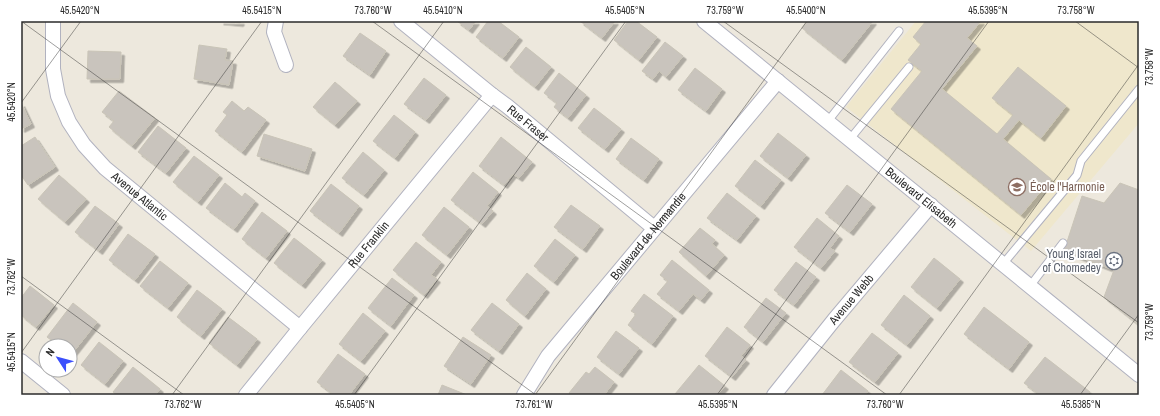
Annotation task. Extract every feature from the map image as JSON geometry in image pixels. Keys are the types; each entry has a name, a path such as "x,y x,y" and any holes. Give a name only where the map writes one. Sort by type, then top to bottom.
{"street":[{"name":"Avenue Atlantic","path":"53,21 53,69 58,96 69,122 84,145 105,168 300,328"},
{"path":"276,21 274,32 286,65"},
{"name":"Rue Fraser","path":"401,21 507,106 654,228"},
{"name":"Boulevard Elisabeth","path":"704,21 1139,375"},
{"name":"Boulevard de Normandie","path":"524,395 548,356 778,81"},
{"name":"Rue Franklin","path":"246,395 492,95"},
{"name":"Avenue Webb","path":"774,395 834,320 931,205"},
{"path":"21,361 63,395"}],"lane":[{"path":"828,121 899,32"},
{"path":"850,139 909,67"},
{"path":"1003,264 1077,174 1081,161 1139,89"},
{"path":"1030,286 1062,243"}],"shaded area":[{"name":"École l'Harmonie","path":"916,21 1139,21 1139,123 1031,251 846,107"}],"building":[{"path":"220,21 241,21 240,23"},
{"path":"457,21 476,21 469,30"},
{"path":"488,21 498,21 519,37 503,58 476,37"},
{"path":"580,21 615,21 602,38"},
{"path":"628,21 636,21 657,37 639,60 614,40"},
{"path":"808,21 873,21 842,60 802,28"},
{"path":"926,21 981,21 967,38 977,46 942,89 997,134 1013,115 992,98 1018,67 1066,106 1041,138 1019,120 1003,139 1051,179 1021,215 891,109 922,71 908,60 921,44 913,37"},
{"path":"360,33 386,51 370,75 343,56"},
{"path":"665,42 683,56 666,77 659,71 653,79 642,71"},
{"path":"199,45 227,49 225,60 233,61 229,85 194,79"},
{"path":"526,47 551,67 535,87 510,67"},
{"path":"88,51 121,52 120,79 87,79"},
{"path":"695,68 722,89 706,111 678,90"},
{"path":"559,73 586,95 568,118 554,107 557,103 544,93"},
{"path":"424,78 446,95 426,120 404,104"},
{"path":"335,82 357,101 335,125 313,107"},
{"path":"119,91 155,118 132,146 109,127 114,121 102,112"},
{"path":"232,101 244,111 248,107 266,120 242,152 215,131 227,115 223,112"},
{"path":"21,103 31,124 21,129"},
{"path":"594,108 621,129 605,149 578,128"},
{"path":"394,115 415,132 395,158 373,141"},
{"path":"158,126 186,148 166,173 138,152"},
{"path":"778,133 806,155 788,178 760,156"},
{"path":"264,134 312,149 305,171 257,156"},
{"path":"35,137 55,167 28,185 21,175 21,146"},
{"path":"501,137 532,162 519,178 513,174 504,185 479,166"},
{"path":"631,138 659,159 644,180 616,159"},
{"path":"363,152 384,170 364,195 342,178"},
{"path":"194,156 219,175 198,202 173,182"},
{"path":"755,160 781,180 761,206 735,186"},
{"path":"473,172 498,192 487,206 493,211 482,224 451,200"},
{"path":"59,175 86,199 65,222 38,199"},
{"path":"225,183 242,197 245,193 255,201 234,229 206,208"},
{"name":"Young Israel of Chomedey","path":"1120,183 1139,190 1139,325 1104,297 1114,270 1064,251 1082,196 1104,203"},
{"path":"331,184 359,206 339,233 310,211"},
{"path":"847,185 872,204 850,232 825,213"},
{"path":"727,193 756,216 737,240 707,218"},
{"path":"571,205 600,226 583,249 554,227"},
{"path":"95,206 119,224 99,251 75,232"},
{"path":"444,207 469,227 447,255 422,235"},
{"path":"262,212 287,231 266,258 242,239"},
{"path":"817,218 839,236 830,248 835,251 821,268 794,247"},
{"path":"700,228 715,240 712,244 724,255 706,276 679,252"},
{"path":"128,234 155,254 135,280 109,260"},
{"path":"294,238 322,260 302,285 274,263"},
{"path":"555,239 575,255 554,282 534,266"},
{"path":"416,242 441,262 431,275 437,279 424,295 393,270"},
{"path":"934,258 960,279 937,308 911,287"},
{"path":"672,260 709,290 701,300 693,294 679,311 657,294 668,281 660,275"},
{"path":"160,261 188,283 168,308 140,286"},
{"path":"796,262 816,277 794,305 774,290"},
{"path":"527,273 546,289 525,316 506,300"},
{"path":"392,278 414,295 391,326 368,308"},
{"path":"30,286 54,305 36,327 21,315 21,298"},
{"path":"197,290 222,309 201,336 177,317"},
{"path":"644,294 673,316 652,344 628,325 636,314 631,311"},
{"path":"904,295 930,316 907,345 881,325"},
{"path":"766,298 786,313 763,342 744,327"},
{"path":"73,303 97,322 78,346 78,338 47,337"},
{"path":"492,303 519,324 499,351 471,330"},
{"path":"984,307 1029,342 1009,369 964,334"},
{"path":"363,313 385,331 361,361 339,344"},
{"path":"228,317 257,339 237,365 209,343"},
{"path":"727,327 750,345 741,356 746,360 732,377 705,356"},
{"path":"616,331 639,348 619,374 597,357"},
{"path":"872,333 898,353 875,382 849,362"},
{"path":"463,337 491,355 471,384 444,366"},
{"path":"99,342 123,361 105,384 81,365"},
{"path":"338,354 365,374 349,395 334,395 317,382"},
{"path":"1045,357 1090,392 1087,395 1040,395 1024,383"},
{"path":"699,365 725,386 717,395 676,395 675,394"},
{"path":"133,367 160,389 155,395 117,395 113,392"},
{"path":"595,367 614,382 604,395 573,395 569,393 586,372 589,374"},
{"path":"841,370 868,391 865,395 822,395"},
{"path":"442,385 467,395 438,395"}],"place":[{"name":"École l'Harmonie","path":"1017,187"},
{"name":"Young Israel of Chomedey","path":"1114,261"}]}
